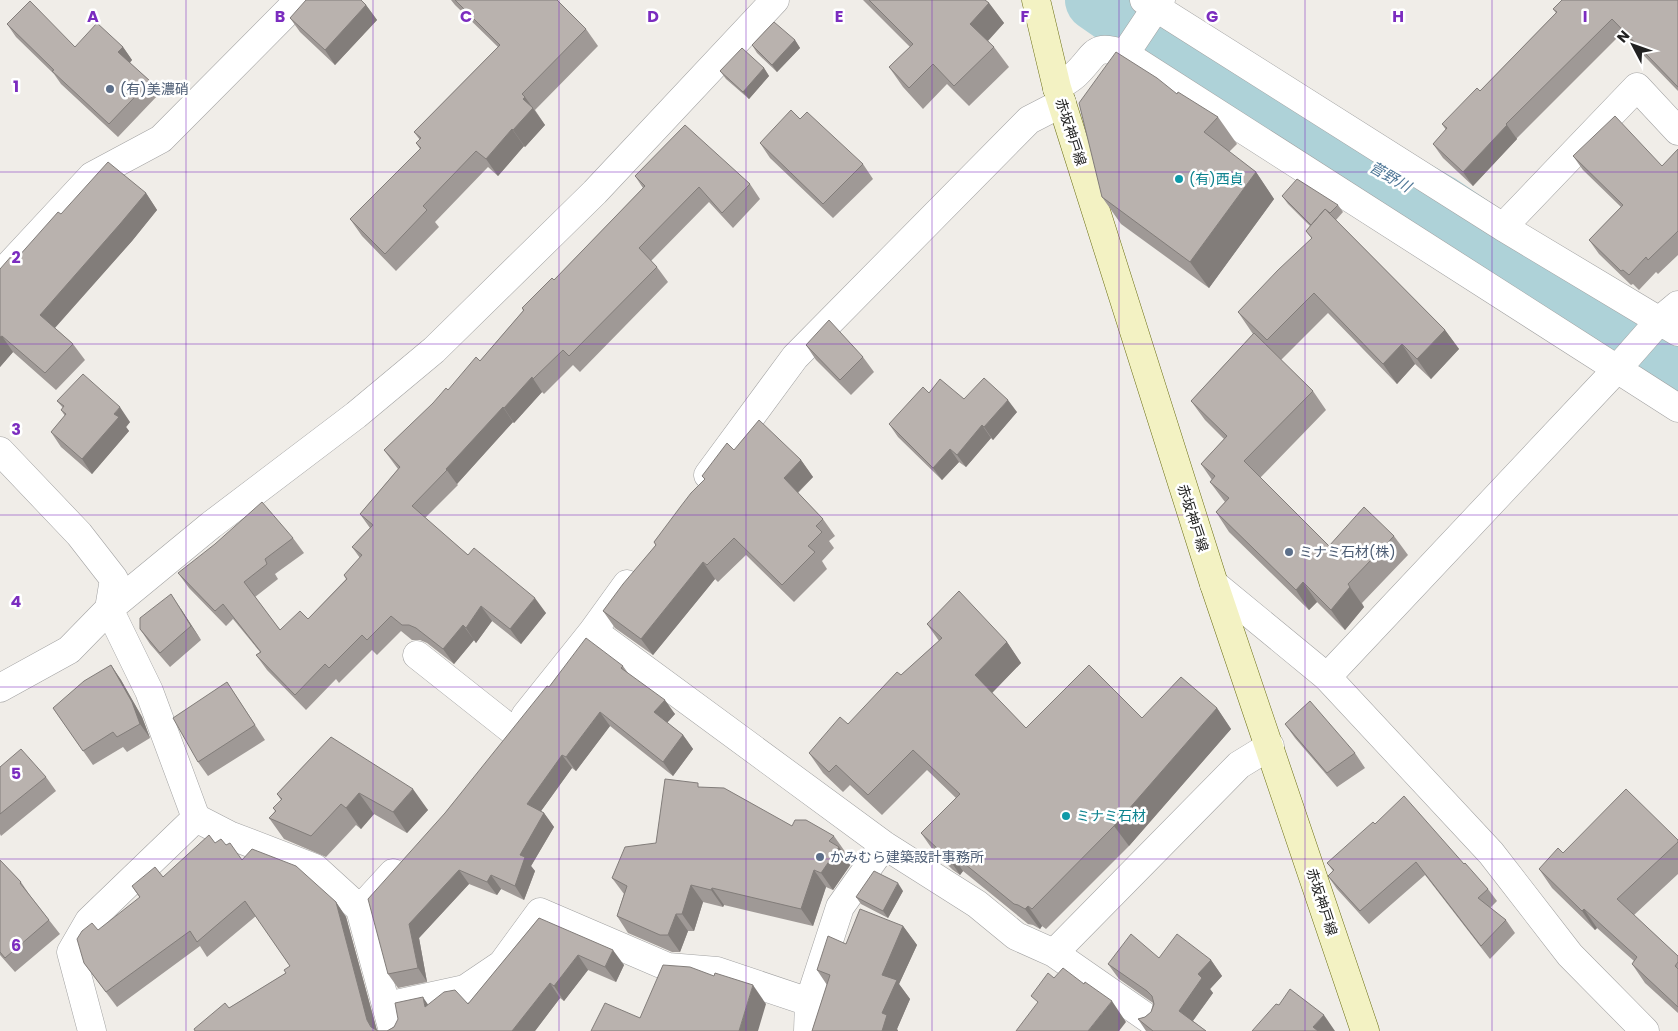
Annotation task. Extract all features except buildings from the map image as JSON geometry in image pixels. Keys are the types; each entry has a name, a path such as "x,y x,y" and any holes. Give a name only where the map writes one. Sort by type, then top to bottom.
{"main road":[{"name":"赤坂神戸線","path":"1036,0 1059,95 1214,584 1365,1031"}],"street":[{"path":"0,275 92,176 161,139 299,0"},
{"path":"0,688 69,650 109,609 211,525 356,415 434,350 595,192 775,0"},
{"path":"1129,49 1153,6 1503,227 1653,334 1678,408"},
{"path":"691,498 795,357 1029,120 1059,95 1097,51 1129,49 1653,334"},
{"path":"1503,227 1637,87 1678,131"},
{"path":"1327,677 1653,334"},
{"path":"0,451 79,534 114,579 109,609 149,691 196,818 229,835 315,868 360,909 390,1019 465,989 502,964 540,912 668,967 717,971 809,1002"},
{"path":"495,753 593,631 639,568"},
{"path":"1214,584 1327,677 1491,853 1570,955 1645,1031"},
{"path":"593,631 884,845 977,904 1016,936 1054,953 1149,1019"},
{"path":"417,655 513,731"},
{"path":"1054,953 1239,765 1270,746"},
{"path":"92,1031 71,952 89,921 196,818"},
{"path":"808,1031 809,1002 840,907 884,845"},
{"path":"360,909 410,854"}],"waterway":[{"name":"菅野川","path":"1096,0 1181,59 1439,205 1678,366"}],"place":[{"name":"(有)美濃硝","path":"110,89"},
{"name":"(有)西貞","path":"1179,179"},
{"name":"ミナミ石材(株)","path":"1289,552"},
{"name":"ミナミ石材","path":"1066,816"},
{"name":"かみむら建築設計事務所","path":"820,857"}]}
